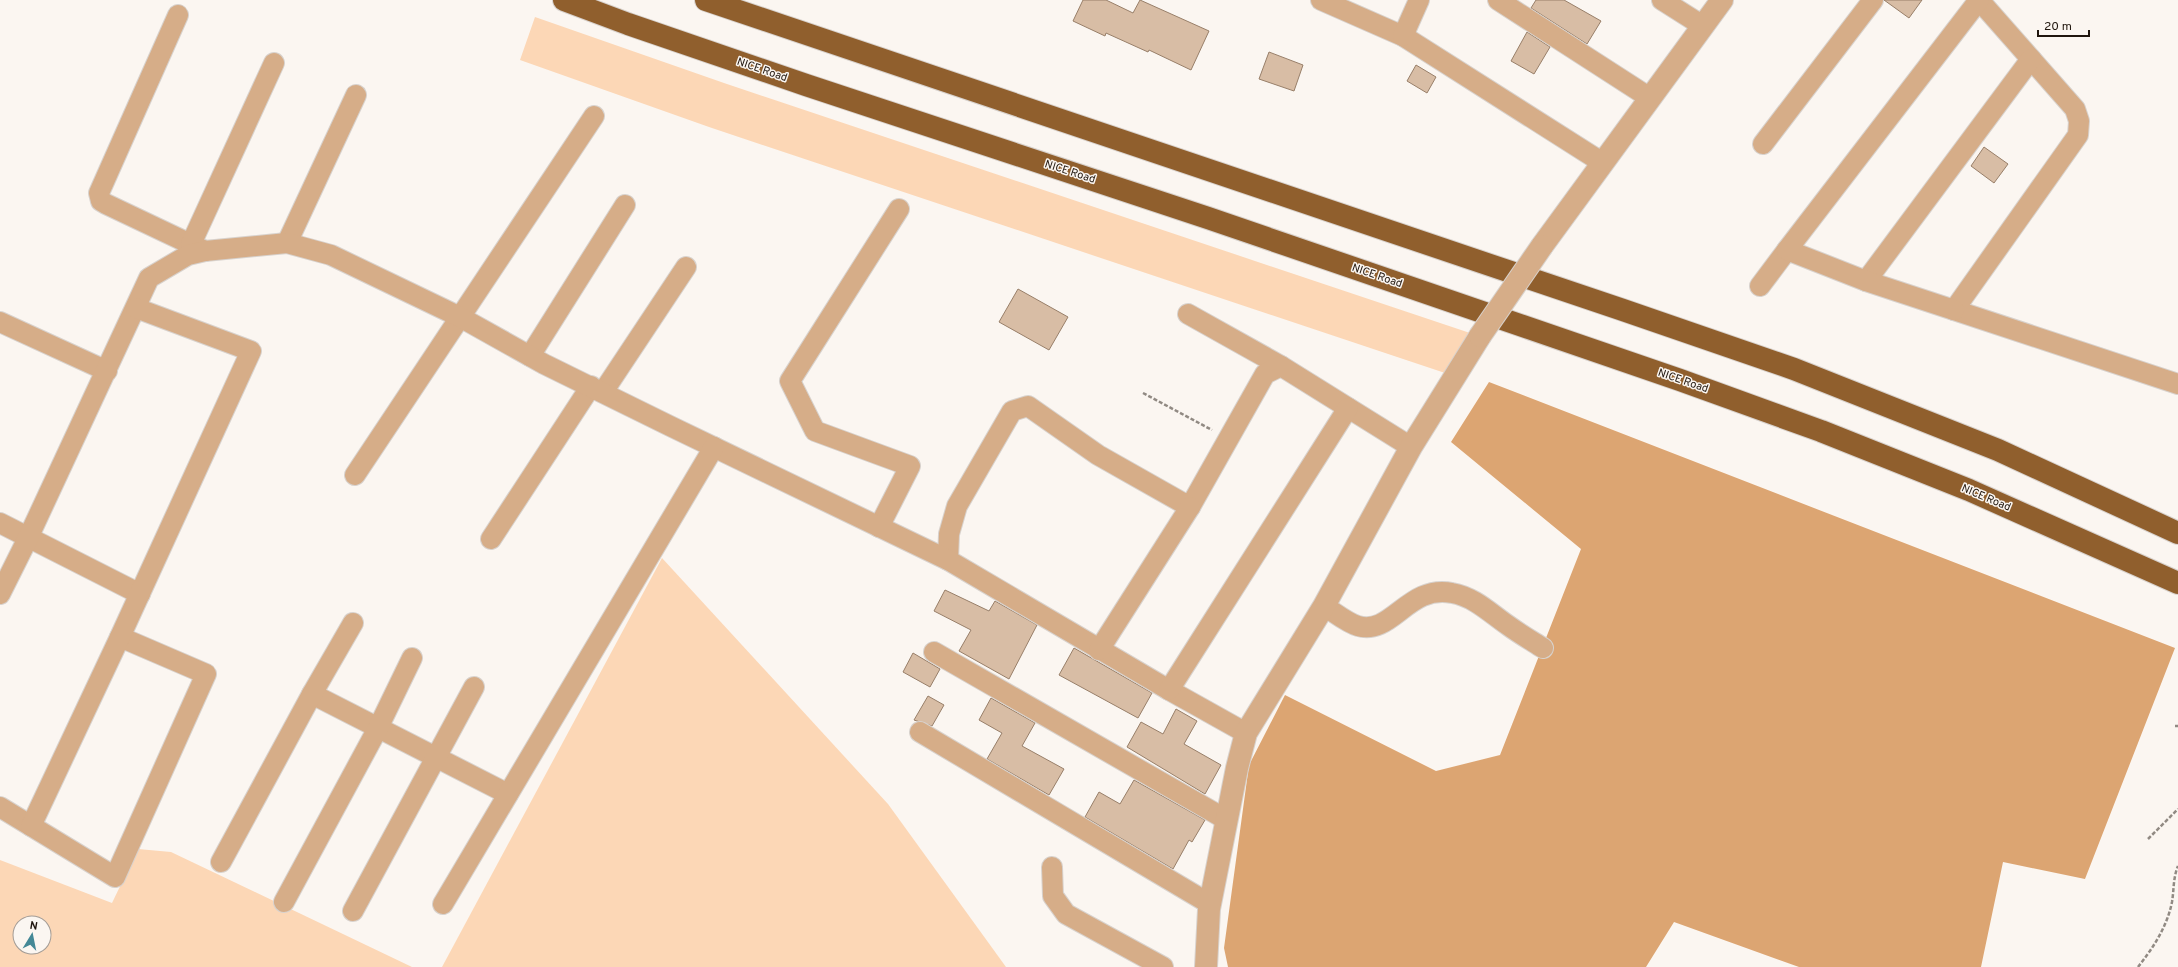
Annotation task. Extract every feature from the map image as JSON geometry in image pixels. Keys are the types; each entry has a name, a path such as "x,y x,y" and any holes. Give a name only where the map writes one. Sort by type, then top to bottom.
{"highway":[{"name":"NICE Road","path":"564,0 628,24 806,85 1208,218 1680,380 1806,426 1969,490 2152,570 2178,583"},
{"path":"706,0 1794,369 1998,450 2178,533"}],"street":[{"path":"1322,0 1403,36 1603,163"},
{"path":"1403,36 1419,0"},
{"path":"1498,0 1650,98"},
{"path":"1662,0 1704,26"},
{"path":"1204,966 1210,904 1226,820 1246,733 1324,606 1412,447 1480,336 1542,246 1722,0"},
{"path":"1762,144 1872,0"},
{"path":"1760,286 1979,0 2075,109 2079,121 2078,135 1954,310"},
{"path":"178,15 99,193 101,201 198,248 287,243 330,256 460,317 530,356 948,560 1099,650 1246,733"},
{"path":"1866,280 2031,59"},
{"path":"0,594 28,538 150,278 198,248 274,63"},
{"path":"287,243 356,95"},
{"path":"355,475 594,116"},
{"path":"530,356 625,205"},
{"path":"879,527 910,466 815,431 790,381 899,209"},
{"path":"1788,250 1866,280 2178,384"},
{"path":"491,539 597,389 686,267"},
{"path":"31,826 140,594 251,351 136,308"},
{"path":"1188,314 1281,366 1412,447"},
{"path":"0,322 107,371"},
{"path":"1099,650 1190,507 1265,374 1281,366"},
{"path":"948,560 949,534 957,506 1012,411 1028,406 1098,455 1190,507"},
{"path":"1169,690 1348,408"},
{"path":"442,904 714,447"},
{"path":"0,523 140,594"},
{"path":"1324,606 1358,626 1374,626 1387,621 1415,598 1435,592 1452,593 1471,599 1543,648"},
{"path":"221,862 312,694 354,623"},
{"path":"0,807 115,877 206,674 120,637"},
{"path":"934,652 1226,820"},
{"path":"284,902 378,728 412,658"},
{"path":"353,911 474,687"},
{"path":"312,694 508,794"},
{"path":"920,732 1210,904"},
{"path":"1052,867 1053,896 1066,914 1163,967"}],"path":[{"path":"1143,394 1228,439"},
{"path":"2148,839 2178,809"},
{"path":"2138,967 2157,943 2171,904 2175,873 2178,866"}],"shaded area":[{"path":"535,17 724,83 1470,333 1445,373 709,127 520,60"},
{"path":"1489,382 2175,648 2085,879 2003,862 1981,967 1799,967 1674,922 1646,967 1228,967 1224,948 1249,765 1285,695 1436,771 1500,755 1581,549 1451,442"},
{"path":"662,558 888,804 1006,967 442,967"},
{"path":"138,849 171,852 412,967 0,967 0,860 112,903"}],"building":[{"path":"1083,0 1106,0 1133,13 1140,0 1209,31 1191,70 1149,50 1148,52 1106,33 1105,36 1073,21"},
{"path":"1536,0 1564,0 1601,21 1587,44 1531,8"},
{"path":"1884,0 1922,0 1909,18"},
{"path":"1527,32 1550,47 1534,74 1511,61"},
{"path":"1269,52 1303,65 1294,91 1259,79"},
{"path":"1416,65 1436,77 1427,93 1407,81"},
{"path":"1984,147 2008,164 1994,183 1971,166"},
{"path":"1018,289 1068,317 1049,350 999,322"},
{"path":"945,590 989,611 995,601 1037,625 1009,679 959,651 971,630 934,611"},
{"path":"1074,648 1152,693 1138,718 1059,675"},
{"path":"913,653 940,669 930,687 903,672"},
{"path":"928,696 944,705 932,726 914,720"},
{"path":"991,698 1035,723 1022,746 1064,769 1049,795 987,759 1002,733 979,720"},
{"path":"1176,709 1197,721 1184,744 1221,765 1205,794 1127,747 1141,722 1163,734"},
{"path":"1134,780 1205,820 1192,842 1189,840 1173,869 1085,817 1099,792 1120,804"}]}
